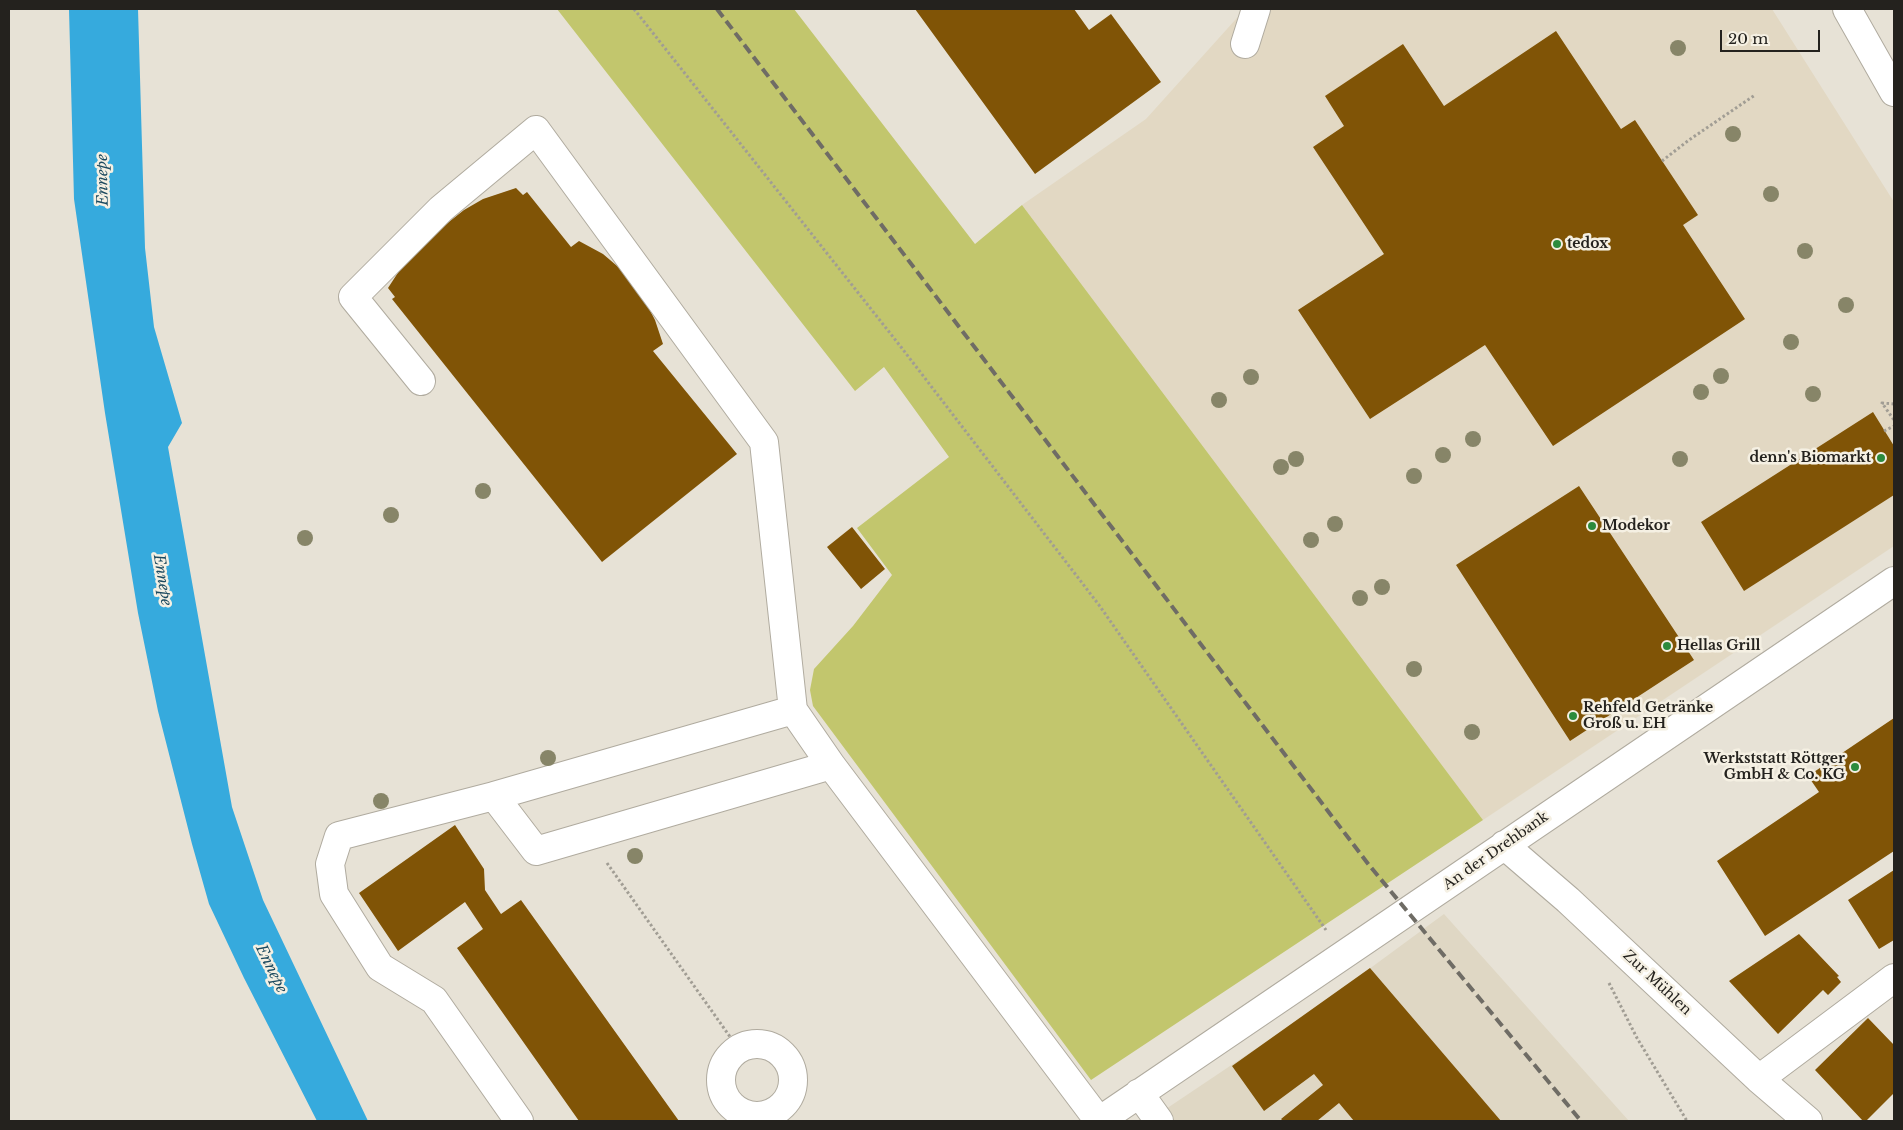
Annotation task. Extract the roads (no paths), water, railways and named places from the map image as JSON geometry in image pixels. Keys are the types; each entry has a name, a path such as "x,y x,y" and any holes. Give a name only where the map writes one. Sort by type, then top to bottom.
{"street":[{"path":"1245,44 1256,9"},
{"path":"1847,9 1894,92"},
{"path":"421,381 353,297 441,209 536,130 764,442 793,710 831,765 1099,1121"},
{"name":"An der Drehbank","path":"1099,1121 1894,581"},
{"path":"519,1121 434,1000 380,967 334,894 330,864 339,836 494,796 793,710"},
{"path":"494,796 536,851 831,765"},
{"name":"Zur Mühlen","path":"1504,846 1568,900 1759,1079 1808,1121"},
{"path":"1759,1079 1894,978"},
{"path":"756,1043 770,1046 785,1057 793,1078 790,1094 780,1116 744,1114 730,1105 721,1089 721,1070 729,1055 738,1048 756,1043"},
{"path":"1138,1094 1159,1121"}],"water":[{"name":"Ennepe","path":"69,9 138,9 145,248 154,327 182,423 168,447 232,807 263,900 368,1121 317,1121 244,978 209,904 192,844 158,711 138,613 105,413 74,199"}],"railway":[{"path":"717,9 1369,865 1581,1121"}],"place":[{"name":"tedox","path":"1557,244"},
{"name":"denn's Biomarkt","path":"1881,458"},
{"name":"Modekor","path":"1592,526"},
{"name":"Hellas Grill","path":"1667,646"},
{"name":"Rehfeld Getränke Groß u. EH","path":"1573,716"},
{"name":"Werkststatt Röttger GmbH & Co. KG","path":"1855,767"}]}
